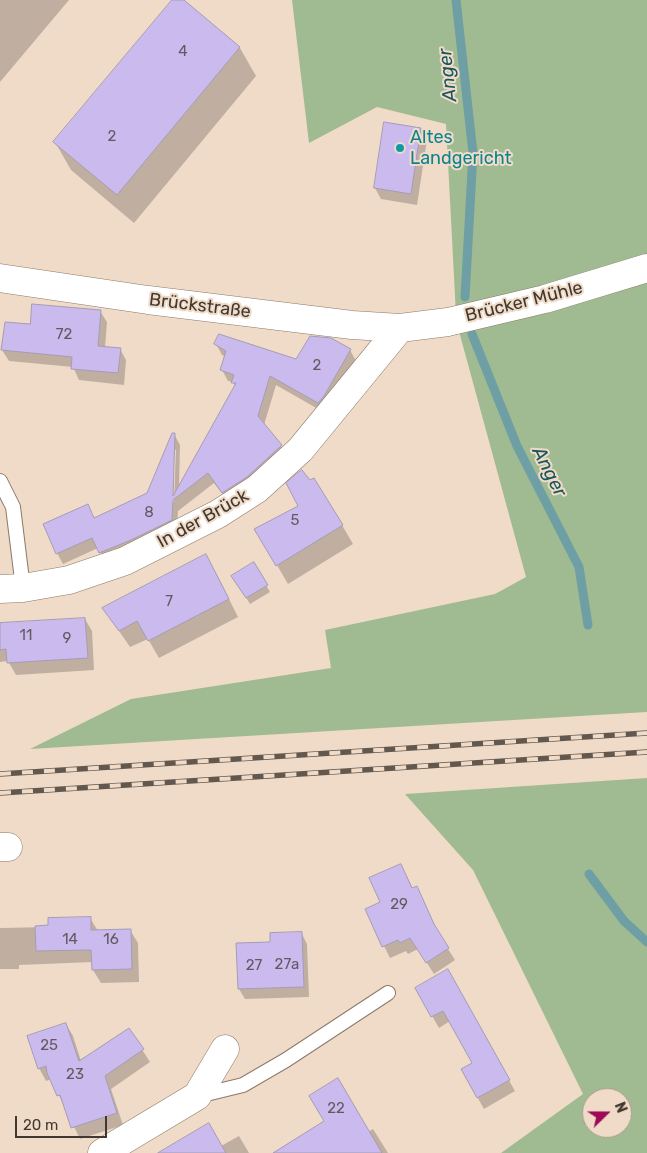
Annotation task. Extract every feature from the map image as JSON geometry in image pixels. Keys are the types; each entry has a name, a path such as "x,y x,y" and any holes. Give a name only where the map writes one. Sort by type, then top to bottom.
{"street":[{"name":"Brücker Mühle","path":"400,328 469,316 544,299 647,268"},
{"name":"Brückstraße","path":"0,278 148,300 352,325 400,328"},
{"name":"In der Brück","path":"12,589 69,580 125,561 218,514 257,488 300,450 400,328"},
{"path":"102,1153 197,1096 225,1048"}],"lane":[{"path":"0,481 13,507 12,589"},
{"path":"197,1096 243,1085 286,1060 388,993"}],"green space":[{"path":"292,0 647,0 647,261 456,315 446,124 377,107 309,143"},
{"path":"647,271 647,712 30,749 131,699 331,668 325,630 495,594 526,577 457,324"},
{"path":"647,778 647,1153 501,1153 582,1095 582,1138 632,1138 632,1088 582,1088 582,1092 473,870 405,794"}],"building":[{"path":"172,0 184,0 240,47 117,195 53,142"},
{"name":"Altes Landgericht","path":"384,122 421,128 411,194 374,188"},
{"path":"32,304 101,310 98,346 121,348 118,373 71,369 72,357 1,350 5,322 30,324"},
{"path":"219,334 296,359 310,336 331,338 351,349 318,403 270,376 258,416 282,445 247,477 222,493 208,473 173,500 172,520 99,553 92,538 56,554 43,524 88,504 94,518 147,493 172,433 175,433 173,496 236,383 231,383 234,375 220,370 226,351 214,344"},
{"path":"302,470 310,480 314,478 343,525 276,566 254,529 298,506 286,483"},
{"path":"206,554 229,599 148,641 137,621 119,631 102,608"},
{"path":"254,562 268,585 246,598 231,576"},
{"path":"85,618 88,658 7,663 6,649 0,650 0,623"},
{"path":"401,864 412,888 417,886 434,924 449,948 426,963 410,938 400,943 398,940 382,947 365,909 380,902 369,878"},
{"path":"91,917 91,930 131,929 132,969 92,970 91,950 36,951 35,926 48,925 48,918"},
{"path":"302,932 304,987 238,989 236,943 270,942 270,933"},
{"path":"448,969 510,1080 477,1098 461,1069 472,1063 443,1011 431,1017 415,988"},
{"path":"66,1023 79,1061 129,1028 144,1049 105,1076 117,1113 71,1128 60,1095 57,1096 46,1066 38,1069 27,1036"},
{"path":"338,1078 382,1153 273,1153 324,1121 309,1096"},
{"path":"209,1123 226,1153 158,1153"}],"waterway":[{"name":"Anger","path":"456,0 473,153 465,297"},
{"name":"Anger","path":"472,334 517,446 579,567 588,625"},
{"name":"Anger","path":"589,874 624,921 647,942"}],"railway":[{"path":"0,774 647,733"},
{"path":"0,793 647,752"}],"place":[{"name":"Altes Landgericht","path":"400,148"}]}
